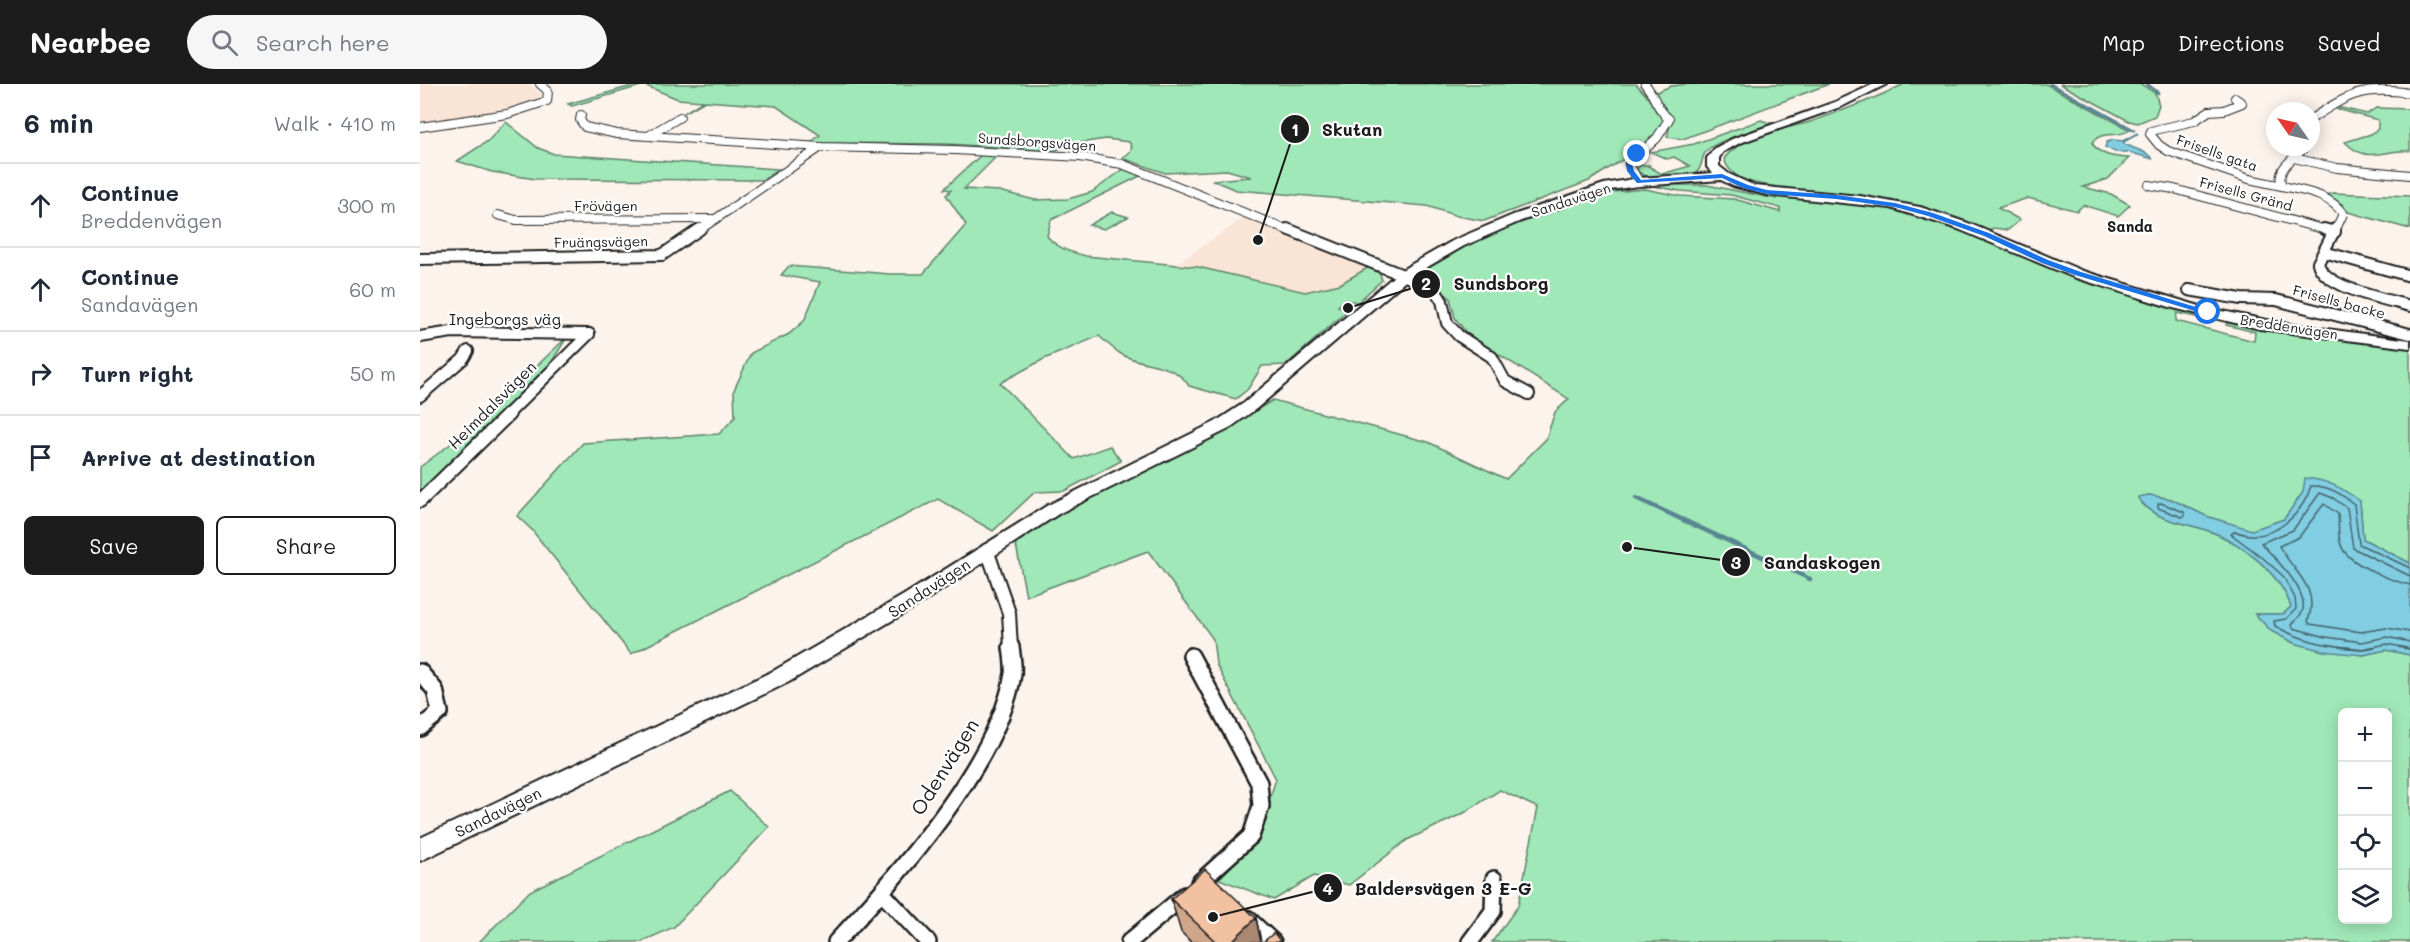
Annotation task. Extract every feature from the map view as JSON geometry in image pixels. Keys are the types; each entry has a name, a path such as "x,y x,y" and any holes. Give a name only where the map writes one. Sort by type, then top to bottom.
{"street":[{"path":"420,127 525,110 547,101 548,91 540,84"},
{"path":"1639,182 1629,164 1637,154 1665,132 1670,119 1660,112 1653,93 1645,84"},
{"path":"1722,176 1713,167 1713,158 1719,150 1736,141 1839,104 1882,84"},
{"path":"2320,113 2350,94 2362,90 2410,93"},
{"name":"Frisells gata","path":"2235,98 2242,103 2224,110 2209,111 2194,121 2151,131 2150,134 2159,146 2168,151 2249,179 2327,199 2340,206 2343,214 2324,252"},
{"name":"Sundsborgsvägen","path":"581,115 580,120 585,127 596,131 648,136 821,147 955,150 1080,158 1122,164 1405,274"},
{"path":"648,136 680,117"},
{"name":"Fruängsvägen","path":"420,259 662,255 821,147"},
{"path":"2294,158 2337,168 2410,174"},
{"name":"Frisells gata","path":"2282,186 2278,180 2280,169 2294,158"},
{"name":"Sandavägen","path":"420,850 782,676 911,600 1054,509 1221,426 1250,406 1405,274 1450,248 1491,228 1590,192 1639,182 1722,176"},
{"name":"Breddenvägen","path":"1722,176 1745,187 1767,192 1870,201 1930,214 1987,234 2078,274 2208,312 2272,326 2410,344"},
{"name":"Frisells Gränd","path":"2149,185 2174,189 2335,232"},
{"name":"Frövägen","path":"498,215 516,220 715,219"},
{"path":"2410,276 2324,252 2319,263 2319,268 2331,279 2344,286 2410,306"},
{"path":"1405,274 1433,287 1442,301 1447,323 1459,336 1492,357 1505,381 1529,394"},
{"name":"Frisells backe","path":"2189,291 2241,300 2287,302 2410,334"},
{"name":"Ingeborgs väg","path":"420,337 452,332 589,334"},
{"name":"Heimdalsvägen","path":"420,501 589,334"},
{"path":"420,396 463,359 468,351"},
{"name":"Odenvägen","path":"836,942 882,893 944,812 993,736 1013,673 1009,613 987,550"},
{"path":"1129,942 1209,882 1251,836 1262,806 1259,783 1191,656"},
{"path":"420,672 435,690 440,712 420,728"},
{"path":"1470,942 1493,911 1494,879"},
{"path":"882,893 928,942"},
{"path":"1239,910 1273,942"}],"shaded area":[{"path":"420,84 530,84 541,95 536,101 508,111 420,123"},
{"path":"1247,216 1369,267 1340,284 1305,292 1176,264"}],"green space":[{"path":"639,84 1636,84 1647,96 1671,86 1687,84 1829,84 1683,139 1667,137 1671,122 1644,146 1589,181 1484,221 1457,216 1427,206 1236,190 1212,180 1251,177 1227,170 1165,173 1122,158 1130,152 1132,147 1129,142 1106,139 1079,143 1052,151 948,144 810,143 820,135 776,106 705,101 684,113 703,101 678,99 644,85 572,106 568,104"},
{"path":"1904,84 2046,84 2130,130 2120,134 2100,136 2092,143 2103,153 2129,158 2108,179 2083,187 2111,194 2130,205 2118,216 2083,205 2077,211 2028,198 1998,208 2020,220 2008,230 1993,228 1981,238 2065,274 2196,314 2197,317 2177,313 2176,321 2254,341 2255,332 2226,325 2228,321 2410,346 2410,563 2363,539 2360,501 2304,492 2284,519 2252,531 2206,516 2171,499 2149,495 2138,498 2158,515 2203,529 2230,541 2268,570 2278,582 2291,607 2283,614 2255,614 2271,631 2294,643 2363,655 2386,650 2410,655 2410,942 1492,942 1518,906 1538,808 1500,790 1464,813 1407,840 1349,885 1314,876 1274,900 1219,879 1256,840 1276,779 1216,664 1213,639 1148,551 1026,596 1015,540 1209,437 1273,400 1428,442 1506,479 1546,439 1555,412 1569,399 1468,335 1455,318 1450,298 1425,276 1428,268 1461,248 1501,230 1602,193 1645,189 1680,196 1734,199 1780,212 1780,208 1731,195 1680,191 1648,185 1707,185 1777,199 1776,187 1745,180 1732,172 1724,159 1731,151 1752,139 1813,121"},
{"path":"2060,84 2141,84 2155,93 2159,105 2155,116 2138,123 2129,121"},
{"path":"2333,108 2367,114 2376,108 2410,109 2410,151 2369,154 2353,149 2345,142 2371,134 2378,129 2378,120"},
{"path":"1761,120 1773,124 1728,139 1712,147 1704,154 1697,172 1683,176 1656,178 1641,174 1636,169 1641,165 1650,165 1648,166 1662,174 1690,166 1674,157 1667,159 1651,152 1694,144"},
{"path":"506,122 538,148 554,154 779,169 762,180 535,179 492,172 457,161 488,141"},
{"path":"981,155 997,156 964,189 999,191 1035,200 1068,199 1092,192 1125,168 1142,175 1051,220 1047,236 1060,247 1075,253 1198,267 1305,292 1340,284 1369,267 1380,274 1382,280 1358,302 1345,300 1338,306 1346,312 1286,365 1262,366 1248,389 1236,399 1189,386 1176,373 1121,354 1099,336 1044,359 1000,383 1074,459 1110,446 1121,461 1064,491 1035,492 993,531 938,499 631,654 531,529 517,516 583,443 719,434 735,417 734,390 751,353 789,334 804,321 820,282 781,275 789,266 890,274 923,274 966,225 946,195 951,190 944,189"},
{"path":"2333,193 2410,196 2410,229 2348,212 2342,204 2326,195"},
{"path":"1112,212 1128,217 1104,229 1089,225"},
{"path":"567,337 546,371 420,492 420,467 473,427"},
{"path":"730,791 769,827 674,927 641,942 479,942 530,891"}],"water":[{"path":"2124,141 2124,144 2146,153 2153,159 2128,152 2115,152 2105,147 2107,142"},
{"path":"2305,478 2334,485 2360,501 2363,539 2410,563 2410,655 2386,650 2363,655 2323,651 2294,643 2271,631 2255,614 2283,614 2291,607 2278,581 2268,570 2230,540 2158,515 2144,505 2138,497 2149,495 2171,499 2206,516 2252,530 2284,519 2303,492"}],"building":[{"path":"1205,869 1256,918 1231,942 1216,942 1171,899"},
{"path":"1274,933 1281,942 1263,942"}],"waterway":[{"path":"2050,84 2134,130"},
{"path":"2147,84 2158,93"},
{"path":"2124,141 2137,134"},
{"path":"1636,498 1810,579"}],"place":[{"name":"Skutan","path":"1258,240"},
{"name":"Sundsborg","path":"1348,308"},
{"name":"Sandaskogen","path":"1627,547"},
{"name":"Baldersvägen 3 E-G","path":"1213,917"}],"district":[{"name":"Sanda","path":"2130,227"}],"route":[{"path":"1637,154 1629,164 1639,182 1722,176 1745,187 1767,192 1836,197 1895,205 1930,214 1987,234 2078,274 2208,312"}]}
